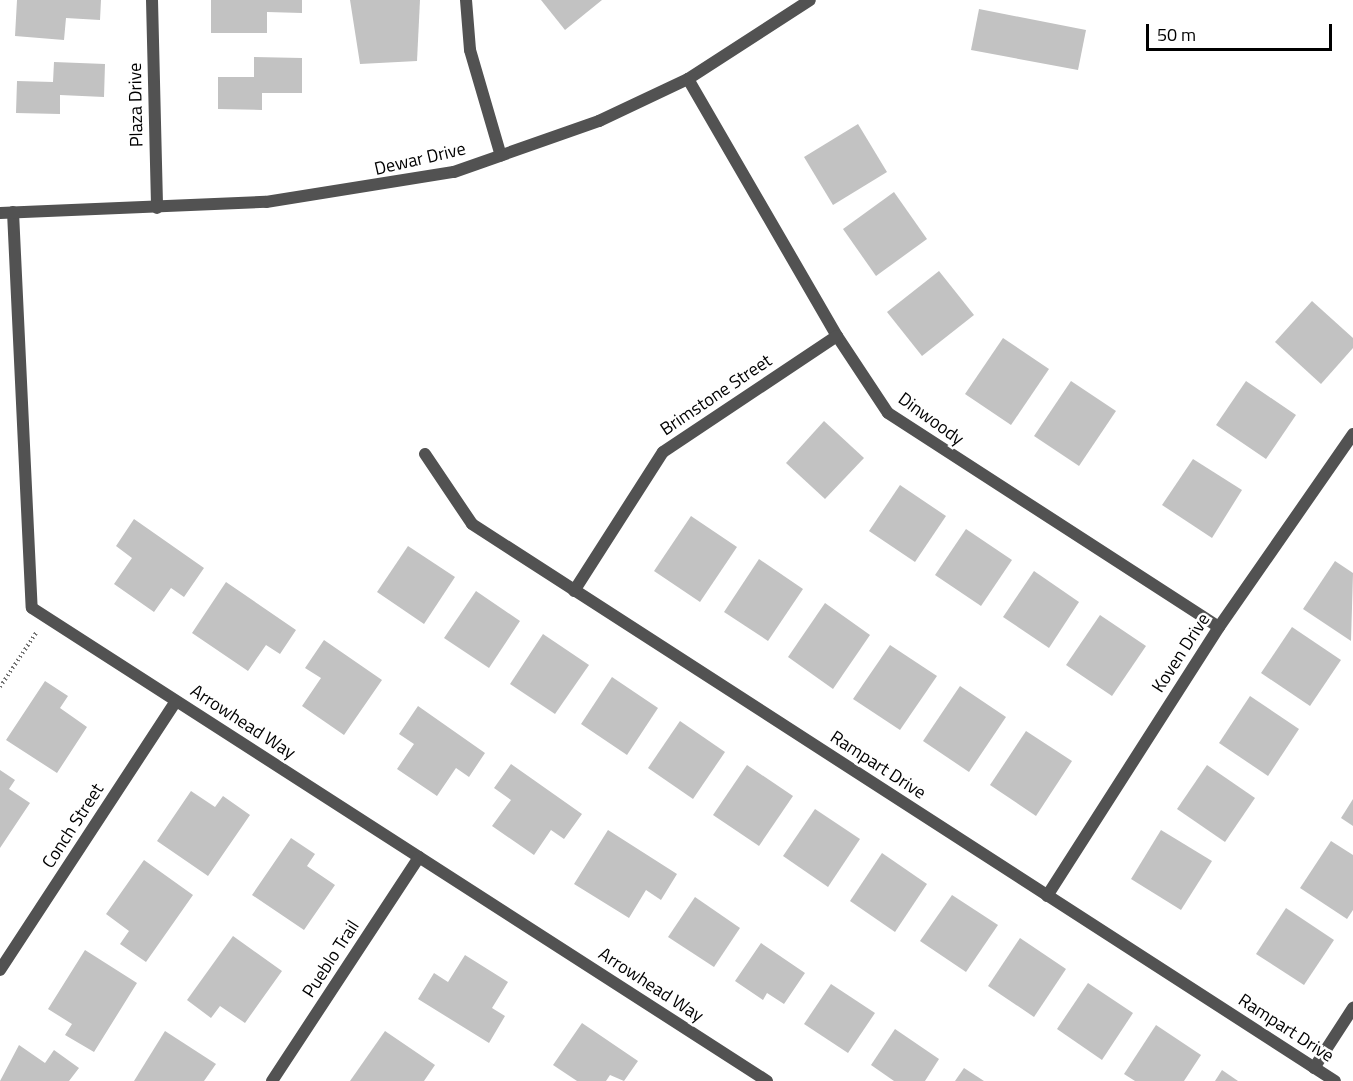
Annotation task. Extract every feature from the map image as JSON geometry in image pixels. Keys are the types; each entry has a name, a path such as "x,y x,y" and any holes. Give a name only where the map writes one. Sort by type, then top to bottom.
{"street":[{"name":"Plaza Drive","path":"152,0 157,208"},
{"path":"466,0 470,50 501,156"},
{"name":"Dewar Drive","path":"0,213 157,208 376,189 501,156 599,121 688,79 810,0"},
{"name":"Dinwoody","path":"688,79 837,336 888,412 1219,627"},
{"name":"Arrowhead Way","path":"13,212 32,608 767,1081"},
{"name":"Brimstone Street","path":"574,591 663,452 837,336"},
{"name":"Koven Drive","path":"1047,896 1219,627 1353,434"},
{"name":"Rampart Drive","path":"425,454 472,524 1335,1081"},
{"name":"Conch Street","path":"0,970 176,701"},
{"name":"Pueblo Trail","path":"272,1081 419,857"},
{"path":"1314,1068 1353,1008"}],"path":[{"path":"0,687 46,618"}],"building":[{"path":"17,0 101,0 100,20 66,18 64,40 15,36"},
{"path":"211,0 302,0 302,13 267,12 267,33 211,33"},
{"path":"350,0 420,0 417,61 360,64"},
{"path":"541,0 602,0 565,30"},
{"path":"979,9 1086,30 1078,70 971,50"},
{"path":"254,57 302,58 302,93 262,93 262,110 218,109 218,77 254,77"},
{"path":"54,62 105,64 104,97 60,95 60,114 16,113 17,81 53,82"},
{"path":"858,124 887,172 833,205 804,157"},
{"path":"894,192 927,239 876,276 843,229"},
{"path":"939,271 974,315 922,356 887,312"},
{"path":"1312,301 1353,338 1353,348 1321,384 1275,342"},
{"path":"1003,338 1049,369 1011,425 965,394"},
{"path":"1071,381 1116,411 1079,466 1034,436"},
{"path":"1246,381 1296,415 1266,459 1216,425"},
{"path":"824,421 864,458 825,499 786,463"},
{"path":"1193,459 1242,490 1212,538 1162,505"},
{"path":"900,485 946,516 915,562 869,531"},
{"path":"691,516 737,547 700,602 654,571"},
{"path":"134,519 204,568 184,597 171,588 154,612 114,584 132,558 116,546"},
{"path":"966,529 1012,560 981,606 935,575"},
{"path":"408,546 455,577 424,624 377,592"},
{"path":"759,559 803,589 768,641 724,612"},
{"path":"1335,561 1353,573 1351,641 1303,609"},
{"path":"1034,571 1079,602 1049,648 1003,617"},
{"path":"226,582 296,630 280,654 266,645 248,671 192,633"},
{"path":"476,591 520,621 489,668 444,638"},
{"path":"825,603 870,635 833,689 788,657"},
{"path":"1100,615 1146,646 1112,696 1066,665"},
{"path":"1292,627 1341,660 1310,706 1261,673"},
{"path":"543,634 589,665 555,714 510,684"},
{"path":"324,640 382,680 344,735 302,706 321,678 305,668"},
{"path":"890,645 937,676 900,730 853,699"},
{"path":"612,677 658,708 627,755 581,724"},
{"path":"45,681 68,696 60,708 87,727 57,773 6,740"},
{"path":"960,686 1006,717 969,772 923,741"},
{"path":"1250,696 1299,729 1268,776 1219,743"},
{"path":"418,706 485,753 469,777 456,768 437,796 397,769 414,744 399,734"},
{"path":"680,721 725,752 693,799 648,768"},
{"path":"1026,731 1072,761 1036,816 990,785"},
{"path":"511,764 582,814 564,839 551,830 534,855 492,826 511,800 494,788"},
{"path":"747,765 793,796 759,846 713,815"},
{"path":"1207,765 1255,798 1225,842 1177,809"},
{"path":"0,770 15,780 9,789 30,803 0,848"},
{"path":"191,791 215,807 223,796 250,815 208,876 157,841"},
{"path":"1353,799 1353,826 1341,818"},
{"path":"815,809 860,839 828,887 783,856"},
{"path":"608,830 677,874 661,900 646,890 629,918 574,884"},
{"path":"1161,830 1212,861 1181,910 1131,879"},
{"path":"291,838 315,854 307,866 335,885 304,930 252,895"},
{"path":"1331,841 1353,855 1353,910 1347,919 1300,888"},
{"path":"882,853 927,884 895,932 850,901"},
{"path":"144,860 193,895 146,962 120,944 129,931 106,914"},
{"path":"952,895 998,925 966,972 920,941"},
{"path":"695,897 740,928 714,967 668,937"},
{"path":"1286,908 1334,940 1304,985 1256,954"},
{"path":"233,936 282,971 245,1023 220,1006 211,1018 187,1000"},
{"path":"1020,938 1066,969 1034,1017 988,986"},
{"path":"761,943 805,973 784,1004 767,993 763,1000 735,981"},
{"path":"85,950 137,983 94,1052 65,1035 72,1024 48,1009"},
{"path":"465,955 508,982 492,1008 505,1016 489,1043 418,999 434,973 448,982"},
{"path":"1088,983 1133,1013 1102,1060 1057,1029"},
{"path":"831,984 875,1013 848,1053 804,1024"},
{"path":"582,1023 638,1061 624,1081 610,1075 606,1081 577,1081 553,1065"},
{"path":"1156,1025 1201,1055 1184,1081 1135,1081 1124,1074"},
{"path":"895,1029 939,1059 925,1081 894,1081 871,1065"},
{"path":"165,1031 216,1064 204,1081 134,1081"},
{"path":"385,1031 435,1065 424,1081 350,1081"},
{"path":"19,1045 45,1063 54,1050 79,1068 69,1081 0,1081"},
{"path":"964,1068 984,1081 955,1081"},
{"path":"1222,1070 1238,1081 1215,1081"}]}
